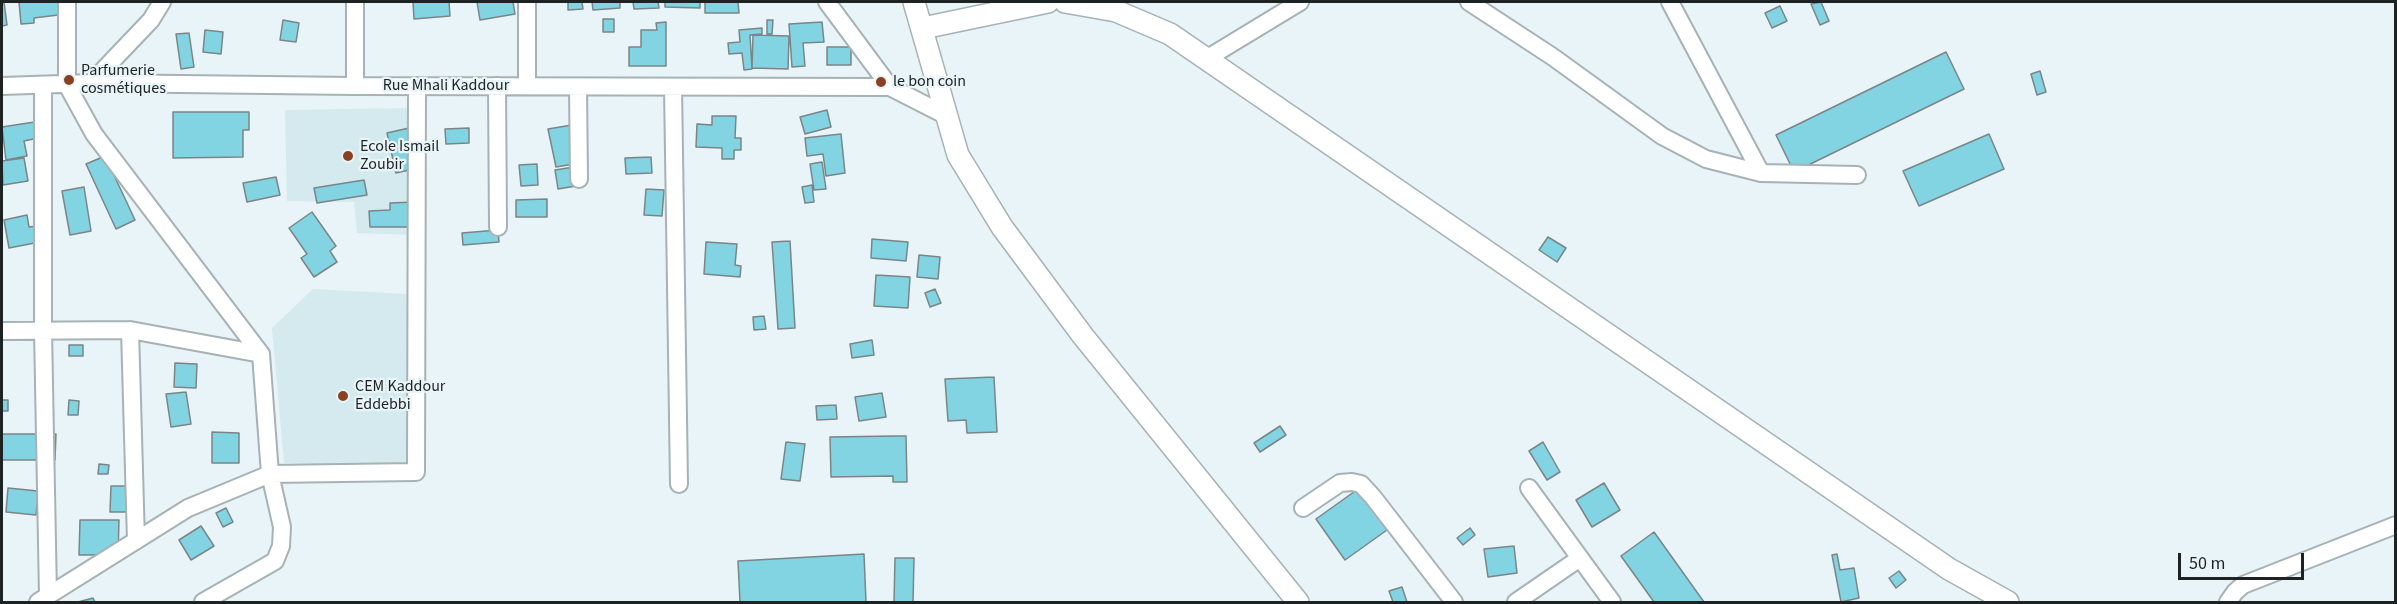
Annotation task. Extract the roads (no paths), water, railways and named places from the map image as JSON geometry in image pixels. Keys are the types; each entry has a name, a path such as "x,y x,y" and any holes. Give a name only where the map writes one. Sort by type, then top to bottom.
{"main road":[{"path":"914,2 958,155 1002,226 1083,336 1298,603"},
{"path":"923,28 1048,2"},
{"path":"1065,2 1116,11 1170,34 1949,569 2008,603"}],"street":[{"path":"67,2 67,86 94,134 261,354 270,474 282,527 281,546 275,561 225,596 203,603"},
{"path":"91,83 151,20 162,2"},
{"path":"355,86 356,2"},
{"path":"527,2 527,86"},
{"path":"826,2 891,87 947,116"},
{"path":"1206,59 1300,2"},
{"path":"1469,2 1553,57 1662,136 1706,159 1761,173 1857,175"},
{"path":"1671,2 1761,173"},
{"name":"Rue Mhali Kaddour","path":"2,86 67,86 91,83 891,87"},
{"path":"43,86 43,599"},
{"path":"43,599 188,508 270,474 416,472 417,86"},
{"path":"497,86 498,227"},
{"path":"578,87 579,179"},
{"path":"673,87 679,484"},
{"path":"2,331 130,330 261,354"},
{"path":"130,330 136,541"},
{"path":"1303,508 1340,483 1361,484 1454,603"},
{"path":"1529,488 1612,603"},
{"path":"2229,603 2235,592 2243,585 2396,525"},
{"path":"1516,603 1580,558"}],"place":[{"name":"Parfumerie cosmétiques","path":"69,80"},
{"name":"le bon coin","path":"881,82"},
{"name":"Ecole Ismail Zoubir","path":"348,156"},
{"name":"CEM Kaddour Eddebbi","path":"343,396"}]}
